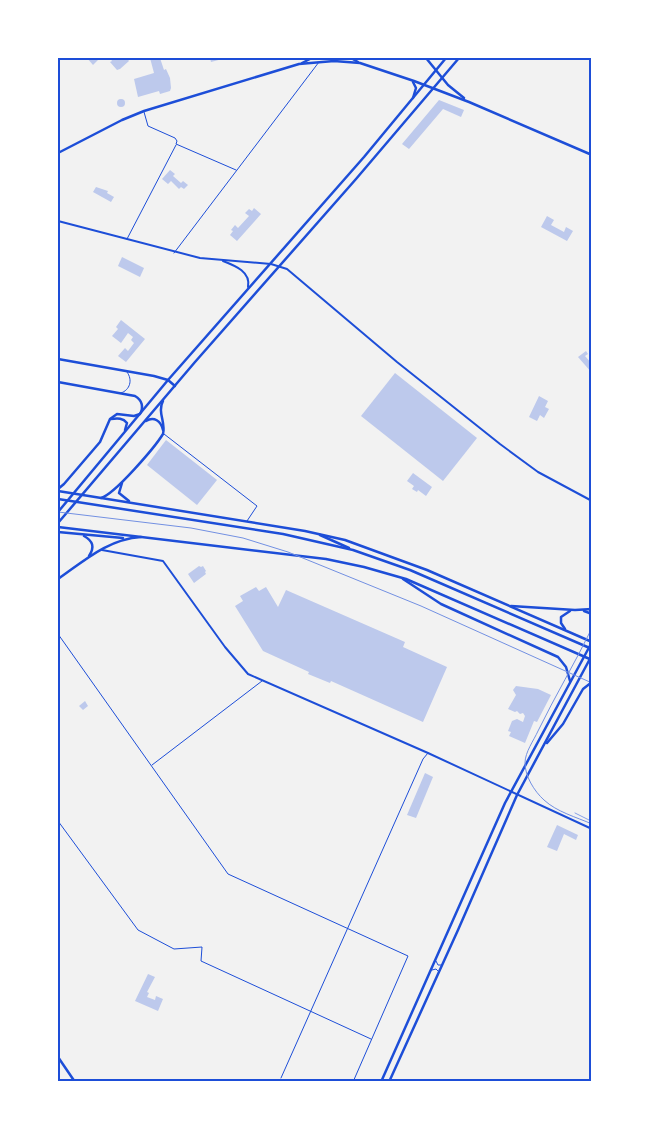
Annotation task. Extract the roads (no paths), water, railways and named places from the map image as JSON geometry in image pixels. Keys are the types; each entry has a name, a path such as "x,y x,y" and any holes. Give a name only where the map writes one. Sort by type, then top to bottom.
{"main road":[{"path":"58,153 122,120 299,64 312,58"},
{"path":"351,58 360,63 412,80 469,102 592,155"},
{"path":"426,58 452,89 469,102"},
{"path":"58,512 168,380 247,292 446,58"},
{"path":"58,525 165,397 458,58"},
{"path":"299,64 320,62 360,63"},
{"path":"411,101 416,88 412,80"},
{"path":"58,359 125,370 168,380 175,386"},
{"path":"58,382 135,396 139,398 142,406 140,414"},
{"path":"98,498 108,494 123,481 164,433 165,427 160,409 165,397"},
{"path":"58,490 100,442 110,419 117,414 134,416 140,414"},
{"path":"110,419 125,420 127,423 124,434"},
{"path":"145,422 151,419 157,420 162,425 164,433"},
{"path":"123,481 118,493 130,502"},
{"path":"64,484 66,492"},
{"path":"58,490 312,532 363,546 395,557 592,642 511,792 476,865 381,1082"},
{"path":"58,499 276,532 324,542 410,570 592,649"},
{"path":"58,525 332,560 374,569 424,586 592,660"},
{"path":"58,532 127,538 150,537"},
{"path":"312,532 352,550"},
{"path":"58,579 90,555 93,546 89,539 83,535"},
{"path":"86,558 127,538"},
{"path":"390,574 412,584 441,604 555,655 562,660 570,681"},
{"path":"503,604 520,608 592,609"},
{"path":"570,632 562,625 561,617 575,610"},
{"path":"580,610 592,614"},
{"path":"389,1082 444,963 517,795 592,655"},
{"path":"543,747 560,728 583,689 592,682"},
{"path":"531,756 532,761 536,760"},
{"path":"58,1057 75,1082"}],"street":[{"path":"453,58 458,58"},
{"path":"174,252 320,62"},
{"path":"126,240 177,141 175,138 148,126 144,112"},
{"path":"176,144 236,170"},
{"path":"58,221 200,258 271,264 287,269 397,362 500,444 546,476 592,501"},
{"path":"221,260 244,272 249,282 247,292"},
{"path":"121,393 128,390 130,383 130,376 125,370"},
{"path":"164,433 257,506 247,521"},
{"path":"100,550 163,561 245,671 263,681 428,753 592,829"},
{"path":"58,634 228,874 408,956 353,1082"},
{"path":"151,765 263,681"},
{"path":"281,1078 423,759 428,753"},
{"path":"58,821 138,930 174,949 202,947 201,961 372,1040"},
{"path":"436,960 439,966 444,963"},
{"path":"431,971 436,969 439,972 438,974"}],"tram line":[{"path":"592,628 530,746 525,763 531,783 544,800 561,811 592,824"}],"railway":[{"path":"58,512 191,528 243,538 288,552 421,606 592,683"}]}
